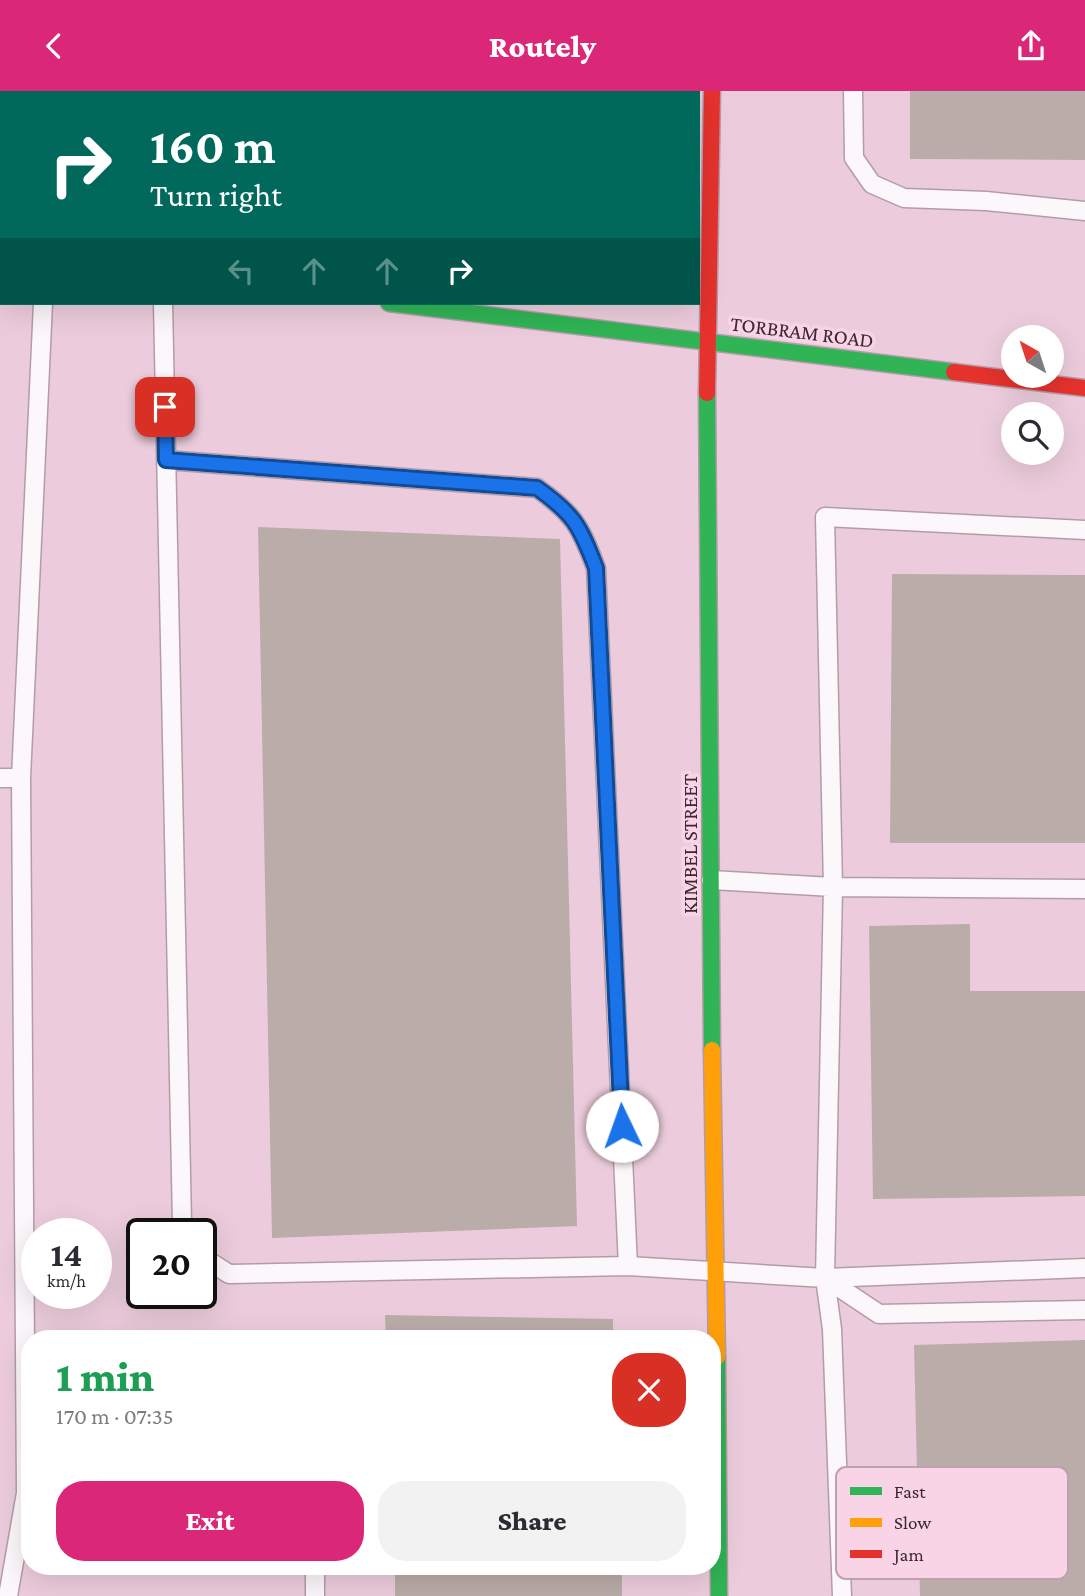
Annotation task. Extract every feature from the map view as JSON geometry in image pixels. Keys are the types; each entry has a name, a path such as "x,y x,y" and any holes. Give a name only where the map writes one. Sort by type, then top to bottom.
{"street":[{"name":"KIMBEL STREET","path":"712,91 707,342 714,1330"},
{"name":"TORBRAM ROAD","path":"405,305 1085,388"},
{"name":"KIMBEL STREET","path":"718,1575 719,1596"}],"lane":[{"path":"853,91 854,158 872,184 904,198 986,201 1085,211"},
{"path":"25,1330 21,778 43,305"},
{"path":"163,305 182,1218"},
{"path":"166,460 537,488 563,506 583,534 596,568 628,1266"},
{"path":"837,1467 832,1329 825,1278 833,887 825,517 1085,530"},
{"path":"0,778 21,778"},
{"path":"711,880 833,887 1085,889"},
{"path":"217,1266 229,1274 628,1266 825,1278 1085,1268"},
{"path":"825,1278 879,1314 1085,1310"},
{"path":"8,1596 21,1522"},
{"path":"315,1575 315,1596"}],"building":[{"path":"910,91 1085,91 1085,160 910,159"},
{"path":"258,527 560,539 577,1226 272,1238"},
{"path":"892,574 1085,575 1085,843 890,843"},
{"path":"970,924 970,991 1085,991 1085,1196 873,1199 869,926"},
{"path":"385,1315 613,1319 613,1330 386,1330"},
{"path":"1085,1340 1085,1596 920,1596 920,1579 1068,1579 1068,1467 917,1467 914,1345"},
{"path":"395,1575 622,1575 622,1596 395,1596"}],"traffic: fast":[{"path":"405,305 954,372"},
{"path":"707,393 712,1050"},
{"path":"719,1575 719,1596"}],"traffic: slow":[{"path":"712,1050 717,1330"}],"traffic: jam":[{"path":"707,393 712,91"},
{"path":"954,372 1085,388"}],"route":[{"path":"165,407 166,460 537,488 563,506 583,534 596,568 622,1126"}]}
